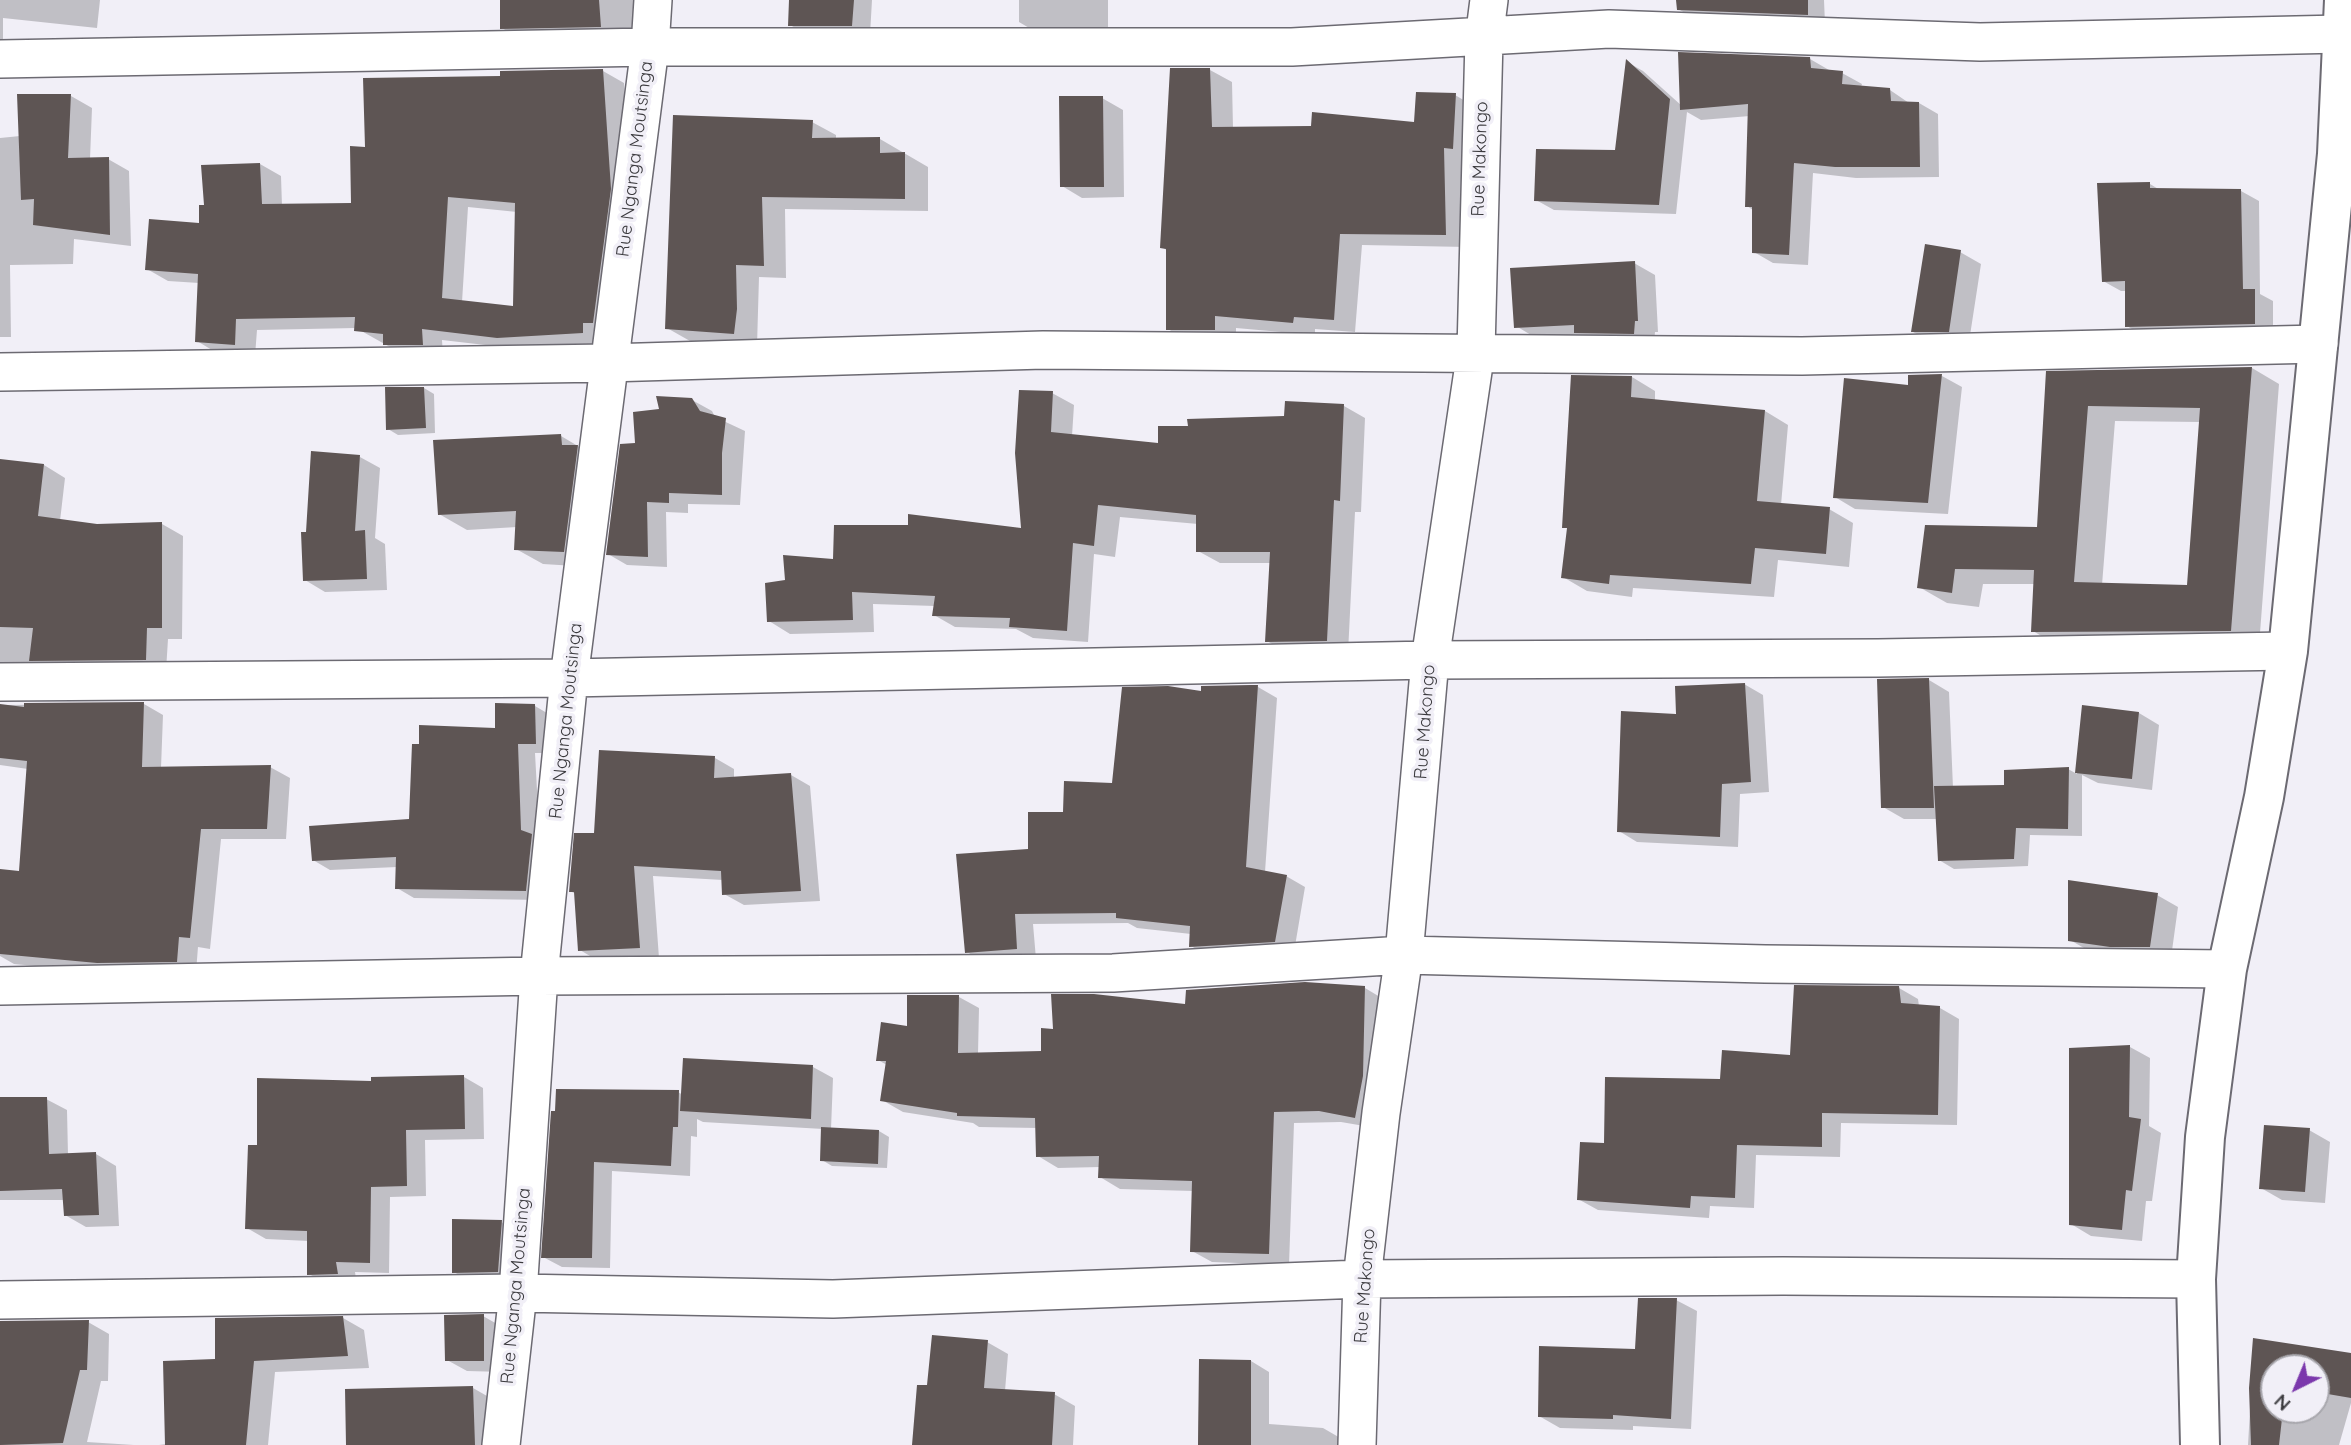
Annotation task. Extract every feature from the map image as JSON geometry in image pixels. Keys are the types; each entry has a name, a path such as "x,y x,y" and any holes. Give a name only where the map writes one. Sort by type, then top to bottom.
{"street":[{"name":"Rue Nganga Moutsinga","path":"500,1445 518,1293 539,976 569,678 650,47 653,0"},
{"name":"Rue Makongo","path":"1357,1445 1362,1279 1381,1113 1404,955 1430,660 1476,351 1484,39 1489,0"},
{"path":"0,59 650,47 1292,47 1484,39 1609,29 1980,42 2343,17 2344,155 2319,344 2288,651 2264,797 2227,970 2205,1137 2196,1279 2200,1445"},
{"path":"0,372 608,363 1043,350 1476,351 1802,356 2319,344"},
{"path":"0,682 569,678 1430,660 1864,658 2288,651"},
{"path":"0,986 539,976 1113,973 1404,955 1765,964 2227,970"},
{"path":"0,1300 518,1293 833,1299 1362,1279 1783,1276 2196,1279"}],"building":[{"path":"500,0 599,0 601,27 500,29"},
{"path":"789,0 854,0 852,26 788,26"},
{"path":"1676,0 1808,0 1808,15 1677,10"},
{"path":"1678,52 1810,57 1811,68 1843,71 1842,84 1890,88 1891,101 1919,102 1920,167 1835,167 1794,163 1789,255 1752,253 1752,207 1745,207 1748,104 1680,110"},
{"path":"1626,59 1670,99 1659,205 1534,201 1536,149 1615,150"},
{"path":"1170,68 1210,68 1212,127 1311,126 1312,112 1414,122 1416,92 1456,93 1453,149 1444,148 1446,235 1340,234 1334,320 1294,317 1293,323 1215,316 1215,330 1166,330 1166,249 1160,248"},
{"path":"603,69 611,189 593,323 583,323 583,333 497,338 422,329 423,345 383,345 383,334 354,331 355,317 236,319 235,345 195,342 198,274 145,270 149,219 199,223 199,205 204,205 201,165 260,163 262,204 351,203 350,146 365,147 363,78 500,76 500,71","holes":["448,197 515,203 513,306 442,298"]},
{"path":"17,94 71,94 68,158 109,157 110,235 33,225 34,199 21,200"},
{"path":"1059,96 1103,96 1104,187 1060,187"},
{"path":"673,115 813,120 812,138 880,137 880,153 905,152 905,199 762,197 764,266 736,265 737,309 734,334 665,329"},
{"path":"2150,182 2150,188 2241,189 2243,289 2255,289 2255,324 2125,327 2125,281 2102,282 2097,183"},
{"path":"1925,244 1961,250 1949,332 1911,332"},
{"path":"1635,261 1638,321 1635,321 1634,334 1574,333 1574,325 1514,328 1510,268"},
{"path":"2252,367 2231,631 2031,632 2034,570 1955,569 1952,593 1917,588 1925,525 2037,527 2046,371","holes":["2088,406 2200,408 2187,585 2074,582"]},
{"path":"1942,374 1928,503 1833,498 1844,378 1908,385 1908,375"},
{"path":"1571,375 1632,376 1631,397 1765,410 1757,501 1830,507 1826,554 1755,548 1751,584 1610,575 1609,584 1561,578 1567,528 1562,528"},
{"path":"385,387 424,387 426,428 386,430"},
{"path":"1019,390 1053,391 1051,432 1158,443 1158,426 1188,426 1187,419 1284,416 1285,401 1344,404 1340,501 1334,500 1327,641 1265,642 1270,552 1196,552 1196,515 1098,505 1094,546 1073,543 1067,631 1009,627 1010,618 932,616 935,596 852,592 853,620 767,622 765,583 785,580 783,555 833,559 834,525 908,525 908,514 1021,528 1015,453"},
{"path":"656,396 692,398 700,411 726,418 722,453 722,495 669,493 669,503 647,502 648,557 606,555 620,444 635,443 633,412 659,409"},
{"path":"561,434 562,445 578,445 564,552 514,550 516,511 438,515 433,440"},
{"path":"311,451 360,455 355,531 365,530 367,579 303,581 301,532 306,532"},
{"path":"0,459 44,464 38,516 97,524 162,522 162,628 147,628 146,660 29,661 33,628 0,627"},
{"path":"1929,678 1934,808 1881,808 1877,679"},
{"path":"1745,683 1751,782 1722,784 1720,837 1617,832 1621,711 1676,714 1675,686"},
{"path":"1258,685 1246,867 1287,875 1275,942 1189,947 1190,926 1116,918 1116,913 1015,914 1017,949 965,953 956,854 1028,849 1028,812 1063,812 1064,781 1112,783 1122,687 1168,686 1201,691 1201,686"},
{"path":"144,702 142,767 271,765 267,829 201,829 190,938 179,937 177,962 97,963 0,954 0,869 19,871 27,761 0,758 0,704 24,707 24,703"},
{"path":"495,703 535,704 536,744 518,744 521,830 532,834 526,891 395,889 396,857 312,861 309,826 409,819 412,744 419,744 419,725 495,728"},
{"path":"2082,705 2139,712 2132,779 2075,773"},
{"path":"599,750 715,756 714,778 791,773 801,891 722,895 721,871 634,866 640,948 578,951 574,892 569,892 574,833 594,833"},
{"path":"2069,767 2068,829 2016,828 2014,859 1938,861 1934,786 2004,785 2004,770"},
{"path":"2068,880 2158,893 2150,947 2110,947 2068,941"},
{"path":"1305,982 1365,986 1363,1076 1355,1118 1319,1111 1274,1112 1269,1254 1190,1252 1192,1181 1098,1178 1099,1156 1036,1157 1035,1118 957,1116 957,1113 880,1101 886,1061 876,1061 881,1022 907,1026 907,995 959,995 958,1053 1041,1051 1041,1028 1053,1029 1051,994 1094,994 1185,1004 1186,990"},
{"path":"1794,985 1899,986 1901,1003 1940,1006 1938,1115 1822,1113 1822,1147 1737,1145 1735,1198 1691,1196 1690,1208 1577,1200 1580,1142 1604,1143 1605,1077 1720,1079 1722,1050 1790,1055"},
{"path":"2130,1045 2129,1117 2141,1119 2132,1191 2126,1190 2122,1230 2069,1225 2069,1048"},
{"path":"683,1058 813,1065 811,1119 680,1111"},
{"path":"464,1075 465,1129 406,1130 407,1186 371,1187 370,1263 336,1262 338,1274 307,1275 307,1231 245,1229 248,1145 257,1145 257,1078 371,1081 371,1077"},
{"path":"556,1089 679,1090 678,1127 673,1127 671,1166 594,1162 592,1258 541,1258 551,1111 555,1111"},
{"path":"0,1097 47,1097 49,1154 96,1152 99,1215 64,1216 62,1189 0,1191"},
{"path":"2264,1125 2310,1128 2305,1192 2259,1189"},
{"path":"821,1127 879,1130 878,1164 820,1161"},
{"path":"452,1219 502,1220 498,1272 452,1273"},
{"path":"1638,1298 1677,1298 1671,1419 1613,1415 1613,1419 1538,1417 1539,1346 1635,1349"},
{"path":"484,1314 484,1361 445,1361 444,1315"},
{"path":"343,1316 348,1356 254,1361 246,1445 165,1445 163,1361 215,1359 215,1318"},
{"path":"89,1320 87,1370 80,1370 63,1443 0,1445 0,1321"},
{"path":"932,1335 988,1340 984,1388 1055,1392 1052,1445 912,1445 917,1385 927,1385"},
{"path":"2253,1338 2351,1353 2351,1398 2330,1394 2330,1354 2260,1354 2260,1424 2281,1424 2279,1445 2251,1445 2249,1388"},
{"path":"1199,1359 1251,1360 1251,1445 1198,1445"},
{"path":"473,1386 475,1445 346,1445 345,1389"}]}
